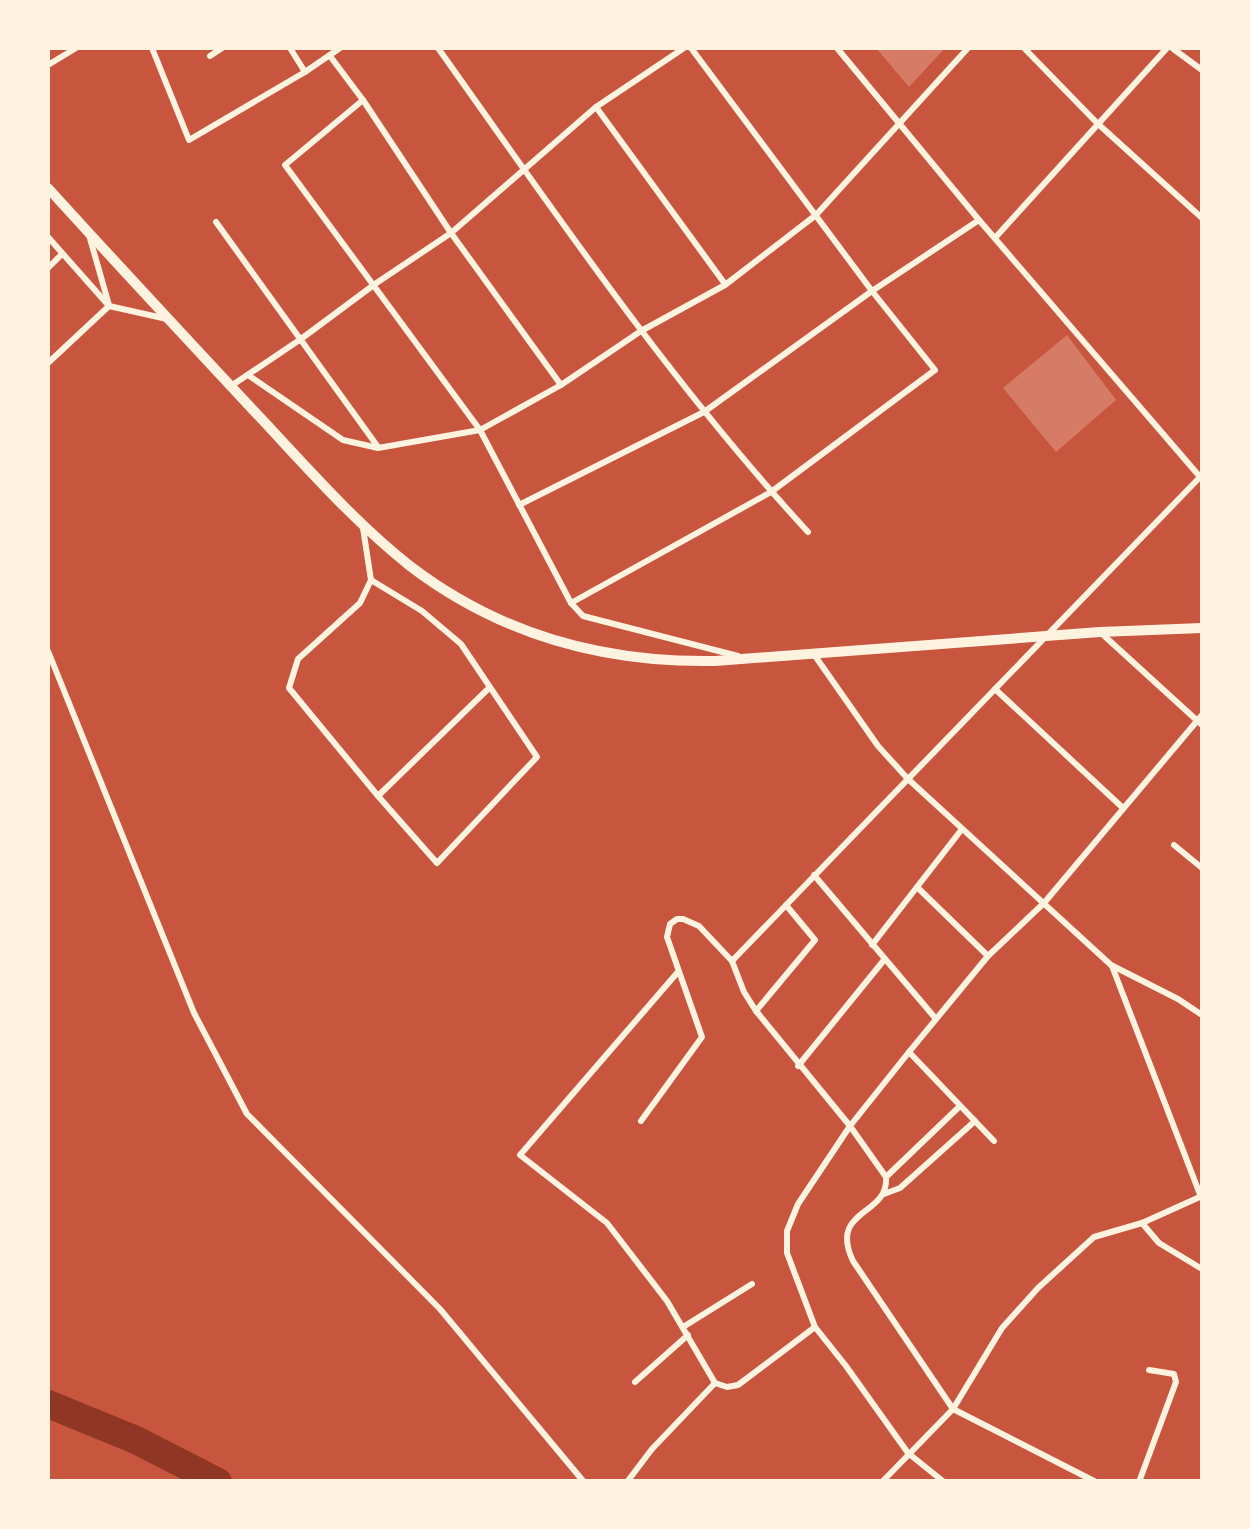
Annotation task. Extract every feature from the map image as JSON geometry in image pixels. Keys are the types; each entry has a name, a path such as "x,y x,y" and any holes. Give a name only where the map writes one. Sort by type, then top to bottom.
{"main road":[{"path":"48,188 230,386 362,522 410,565 464,602 561,644 618,656 683,662 1202,628"}],"street":[{"path":"48,65 76,48"},
{"path":"152,48 189,140 340,48"},
{"path":"210,56 222,48"},
{"path":"290,48 305,72"},
{"path":"438,48 641,331 704,412 808,532"},
{"path":"230,386 451,233 596,108 688,48 935,370 771,492 571,603"},
{"path":"732,961 1202,477 979,220 837,48"},
{"path":"248,375 343,440 378,448 480,430 561,385 641,331 725,285 816,215 968,48"},
{"path":"1024,48 1098,123 1202,218"},
{"path":"995,238 1170,48 1202,70"},
{"path":"330,56 561,385"},
{"path":"363,100 285,165 480,430 571,603 583,616 748,659"},
{"path":"596,108 725,285"},
{"path":"519,505 704,412 872,291 979,220"},
{"path":"216,222 378,448"},
{"path":"89,234 109,306"},
{"path":"48,237 109,306 167,319"},
{"path":"48,268 62,254"},
{"path":"48,364 109,306"},
{"path":"362,522 371,580 360,603 298,659 289,688 437,864 537,758 460,644 422,611 371,580"},
{"path":"944,1482 908,1454 815,1327 787,1253 788,1231 798,1204 850,1126 909,1052 988,956 1044,904 1201,720 1100,632"},
{"path":"48,652 194,1013 247,1114 440,1309 584,1482"},
{"path":"814,653 878,746 908,779 1111,965 1178,998 1202,1015"},
{"path":"378,796 489,688"},
{"path":"994,690 1123,808"},
{"path":"872,945 962,829"},
{"path":"1174,845 1202,868"},
{"path":"814,875 936,1019"},
{"path":"918,888 988,956"},
{"path":"756,1011 815,940 786,904"},
{"path":"641,1121 702,1037 667,937 670,924 684,919 698,926 732,961 756,1011 850,1126 887,1180"},
{"path":"798,1066 884,960"},
{"path":"882,1482 952,1410 1002,1328 1094,1236 1142,1223 1202,1197 1111,965"},
{"path":"678,972 520,1155 607,1223 667,1300 715,1383 727,1388 738,1385 815,1327"},
{"path":"909,1052 994,1142"},
{"path":"884,1194 887,1180 960,1106"},
{"path":"975,1121 900,1188 884,1194 852,1223 847,1231 847,1249 952,1410 1096,1482"},
{"path":"1142,1223 1159,1243 1202,1270"},
{"path":"634,1382 686,1331 752,1284"},
{"path":"1139,1482 1176,1382 1174,1374 1149,1370"},
{"path":"627,1482 652,1449 715,1383"}],"building":[{"path":"876,48 945,48 909,87"},
{"path":"1067,335 1116,400 1056,452 1003,388"}],"waterway":[{"path":"48,1404 136,1440 218,1482"}]}
